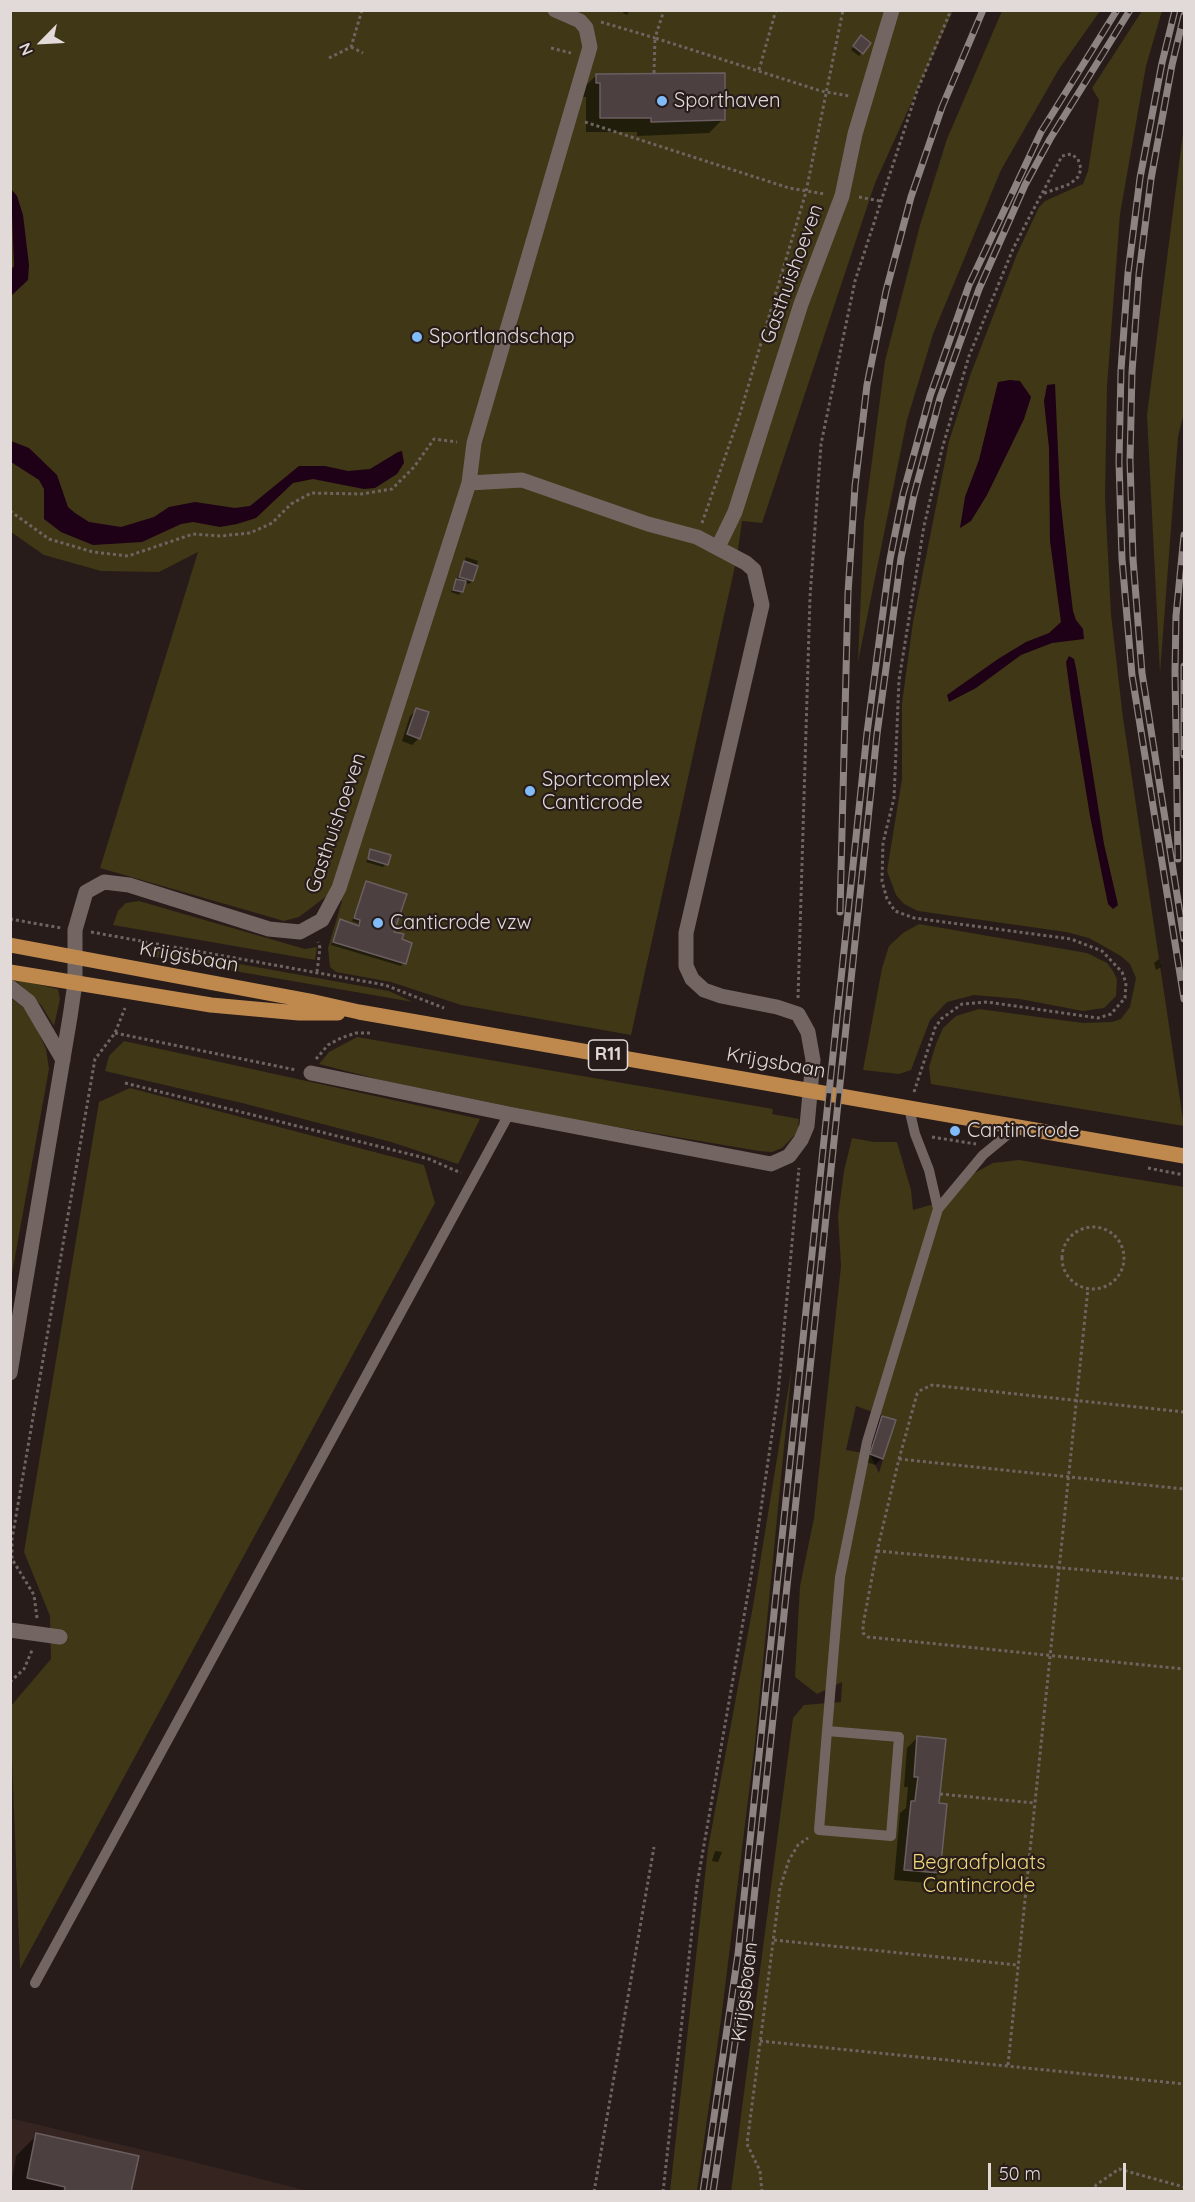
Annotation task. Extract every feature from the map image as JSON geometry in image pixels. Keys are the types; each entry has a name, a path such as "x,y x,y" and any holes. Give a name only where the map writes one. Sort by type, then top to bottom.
{"main road":[{"name":"Krijgsbaan","path":"10,945 130,969 310,1000 359,1012 1185,1156"},
{"name":"Krijgsbaan","path":"10,972 127,993 299,1013 359,1012"}],"street":[{"path":"555,10 573,16 586,28"},
{"name":"Gasthuishoeven","path":"718,548 735,512 801,304 849,196 865,99 892,10"},
{"name":"Gasthuishoeven","path":"312,927 322,920 339,888 468,483 474,443 590,47 586,28"},
{"path":"311,1073 771,1164 789,1156 801,1140 807,1126 813,1060 808,1032 798,1014 777,1006 721,996 704,990 692,979 686,966 686,933 762,605 754,570 697,537 648,524 522,480 468,483"},
{"path":"10,1373 75,982 75,930 86,892 104,882 129,885 269,929 300,932 312,927"},
{"path":"10,987 29,1002 63,1060"},
{"path":"10,1630 60,1637"}],"lane":[{"path":"909,1108 915,1134 929,1170 938,1209"},
{"path":"35,1983 509,1114"},
{"path":"827,1731 899,1737 891,1836 819,1830 827,1731 840,1577 867,1442 938,1209 963,1176 1017,1127"}],"path":[{"path":"329,58 351,47 362,10"},
{"path":"654,73 655,38 664,10"},
{"path":"759,70 776,10"},
{"path":"697,537 739,417 806,192 843,10"},
{"path":"798,1014 810,597 821,444 855,281 917,91 951,10"},
{"path":"586,28 602,21 827,92 865,99"},
{"path":"351,47 363,53"},
{"path":"551,48 587,57"},
{"path":"569,117 806,192 880,201"},
{"path":"909,1108 934,1028 941,1018 962,1004 987,1002 1098,1018 1111,1014 1125,998 1126,983 1122,972 1102,951 1071,939 914,918 896,911 887,899 882,881 883,843 894,798 899,680 929,504 969,356 1013,249 1062,156 1071,154 1078,159 1081,169 1078,177 1070,184 1042,194"},
{"path":"10,511 49,539 93,552 128,556 193,534 220,536 250,533 272,523 291,504 311,492 361,494 392,489 414,467 434,439 474,443"},
{"path":"10,919 385,985 449,1010"},
{"path":"312,927 320,948 317,972"},
{"path":"130,969 135,941"},
{"path":"10,1682 24,1669 37,1633 34,1595 12,1559 12,1539 95,1059 116,1033 125,1010 127,993"},
{"path":"116,1033 311,1073 313,1063 328,1045 356,1033 375,1033"},
{"path":"125,1083 429,1159 474,1179"},
{"path":"915,1134 993,1147"},
{"path":"663,2192 697,1885 751,1576 778,1394 801,1140"},
{"path":"1138,1167 1185,1175"},
{"path":"1088,1227 1100,1227 1118,1238 1125,1259 1121,1272 1115,1280 1105,1287 1088,1288 1078,1285 1065,1270 1062,1259 1064,1247 1077,1231 1088,1227"},
{"path":"1008,2065 1088,1288"},
{"path":"1185,1412 927,1386 917,1394 899,1460 877,1551 863,1625 863,1633 868,1637 1185,1670"},
{"path":"899,1460 1185,1489"},
{"path":"877,1551 1185,1579"},
{"path":"940,1794 1035,1803"},
{"name":"Krijgsbaan","path":"762,2192 760,2171 747,2144 780,1888 789,1860 798,1845 819,1830"},
{"path":"594,2192 654,1847"},
{"path":"773,1940 1017,1965"},
{"path":"760,2041 1185,2084"},
{"path":"1092,2192 1096,2185 1119,2169 1185,2187"}],"shaded area":[{"path":"11,189 17,196 23,215 29,265 28,280 11,296 11,270 14,266"},
{"path":"1020,381 1031,397 1024,419 987,495 971,521 960,528 965,497 979,460 998,382"},
{"path":"1055,384 1060,496 1069,578 1073,611 1083,629 1084,639 1052,643 1021,655 976,688 949,702 947,695 998,659 1026,642 1049,633 1061,622 1050,541 1049,448 1044,401 1047,385"},
{"path":"11,441 29,448 57,475 68,507 75,513 89,522 121,527 154,517 169,507 195,502 235,508 250,506 299,466 325,466 348,471 370,469 402,451 404,463 397,474 375,488 364,489 313,479 293,483 256,518 237,524 220,527 193,522 181,524 142,542 93,545 61,532 44,519 44,489 39,480 11,462"},
{"path":"1069,656 1074,659 1076,668 1104,844 1118,905 1113,909 1108,904 1090,816 1066,662"},
{"path":"10,2118 194,2162 308,2191 11,2191"}],"green space":[{"name":"Sportlandschap","path":"10,11 953,11 875,183 762,523 742,521 737,557 631,1035 461,1005 391,982 336,972 330,967 328,948 342,901 328,895 299,917 284,921 100,868 198,552 159,572 101,571 44,555 11,532"},
{"path":"1002,11 1100,11 1059,69 1001,170 933,334 907,420 858,662 864,522 885,361 920,225 947,139"},
{"path":"1142,11 1162,11 1146,66 1120,214 1107,386 1105,498 1111,614 1123,718 1184,1126 931,1084 929,1067 936,1044 943,1028 956,1016 979,1009 1083,1023 1112,1022 1121,1019 1130,1007 1136,978 1130,964 1121,956 1089,938 1066,932 918,911 904,904 896,895 887,871 902,779 902,703 913,622 949,441 971,373 1017,254 1039,207 1045,201 1083,184 1088,171 1099,100 1092,88"},
{"path":"1184,125 1184,413 1178,437 1160,673 1147,415"},
{"path":"139,901 305,949 317,947 315,960 113,925 118,911 126,903"},
{"path":"919,924 1087,953 1107,963 1113,971 1117,979 1116,996 1104,1008 1083,1011 1020,999 974,995 947,1002 930,1020 911,1070 899,1074 863,1070 882,968 889,946 903,933"},
{"path":"151,948 389,991 413,1002 148,956"},
{"path":"14,979 58,989 60,999 54,1026 41,1005"},
{"path":"11,998 29,1012 46,1049 49,1069 11,1279"},
{"path":"357,1037 773,1109 772,1114 799,1119 798,1132 782,1148 772,1152 759,1151 570,1119 381,1080 319,1064 329,1052"},
{"path":"124,1041 480,1119 458,1164 391,1142 246,1104 105,1071 109,1056"},
{"path":"130,1088 424,1165 435,1203 20,1969 10,1707 51,1659 50,1616 24,1552 99,1102"},
{"name":"Begraafplaats Cantincrode","path":"852,1138 874,1142 897,1142 911,1190 913,1210 948,1200 967,1177 993,1163 1019,1160 1184,1187 1184,2191 731,2192 793,1718 804,1705 841,1702 842,1682 817,1694 795,1677 800,1586 814,1518 841,1266 838,1216 844,1171","holes":["856,1406 895,1420 879,1473 870,1454 846,1450"]},
{"path":"792,1366 755,1743 721,2020 697,2191 670,2191 708,1848 753,1606"}],"building":[{"path":"861,35 871,43 863,54 853,46"},
{"name":"Sporthaven","path":"725,73 725,120 651,122 651,118 600,118 600,83 596,83 596,74"},
{"path":"464,561 478,566 473,581 459,577"},
{"path":"456,579 466,581 463,592 453,590"},
{"path":"416,708 429,712 420,739 407,734"},
{"path":"370,849 391,855 388,865 368,859"},
{"name":"Canticrode vzw","path":"366,881 407,894 394,932 404,934 402,939 412,943 406,964 333,942 340,919 359,926 360,920 354,918"},
{"path":"882,1416 896,1420 883,1459 870,1454"},
{"path":"917,1736 946,1739 939,1803 947,1804 940,1873 904,1870 911,1801 915,1801 918,1777 914,1777"},
{"path":"36,2133 139,2156 131,2192 64,2192 65,2187 27,2178"}],"railway":[{"path":"840,912 848,593 855,486 867,385 886,291 911,197 942,107 983,10"},
{"path":"703,2192 738,1954 867,733 890,559 903,494 930,396 969,285 1041,132 1117,10"},
{"path":"713,2192 748,1955 877,734 901,558 914,495 940,398 979,289 1025,185 1050,139 1130,10"},
{"path":"1175,10 1162,63 1140,178 1128,273 1121,370 1119,462 1122,559 1132,675 1184,999"},
{"path":"1184,15 1172,65 1151,179 1139,274 1132,372 1130,461 1133,559 1142,673 1184,939"},
{"path":"1178,859 1176,616 1184,535"},
{"path":"1184,666 1184,755"}],"place":[{"name":"Sporthaven","path":"662,101"},
{"name":"Sportlandschap","path":"417,337"},
{"name":"Sportcomplex Canticrode","path":"530,791"},
{"name":"Canticrode vzw","path":"378,923"},
{"name":"Cantincrode","path":"955,1131"}]}
